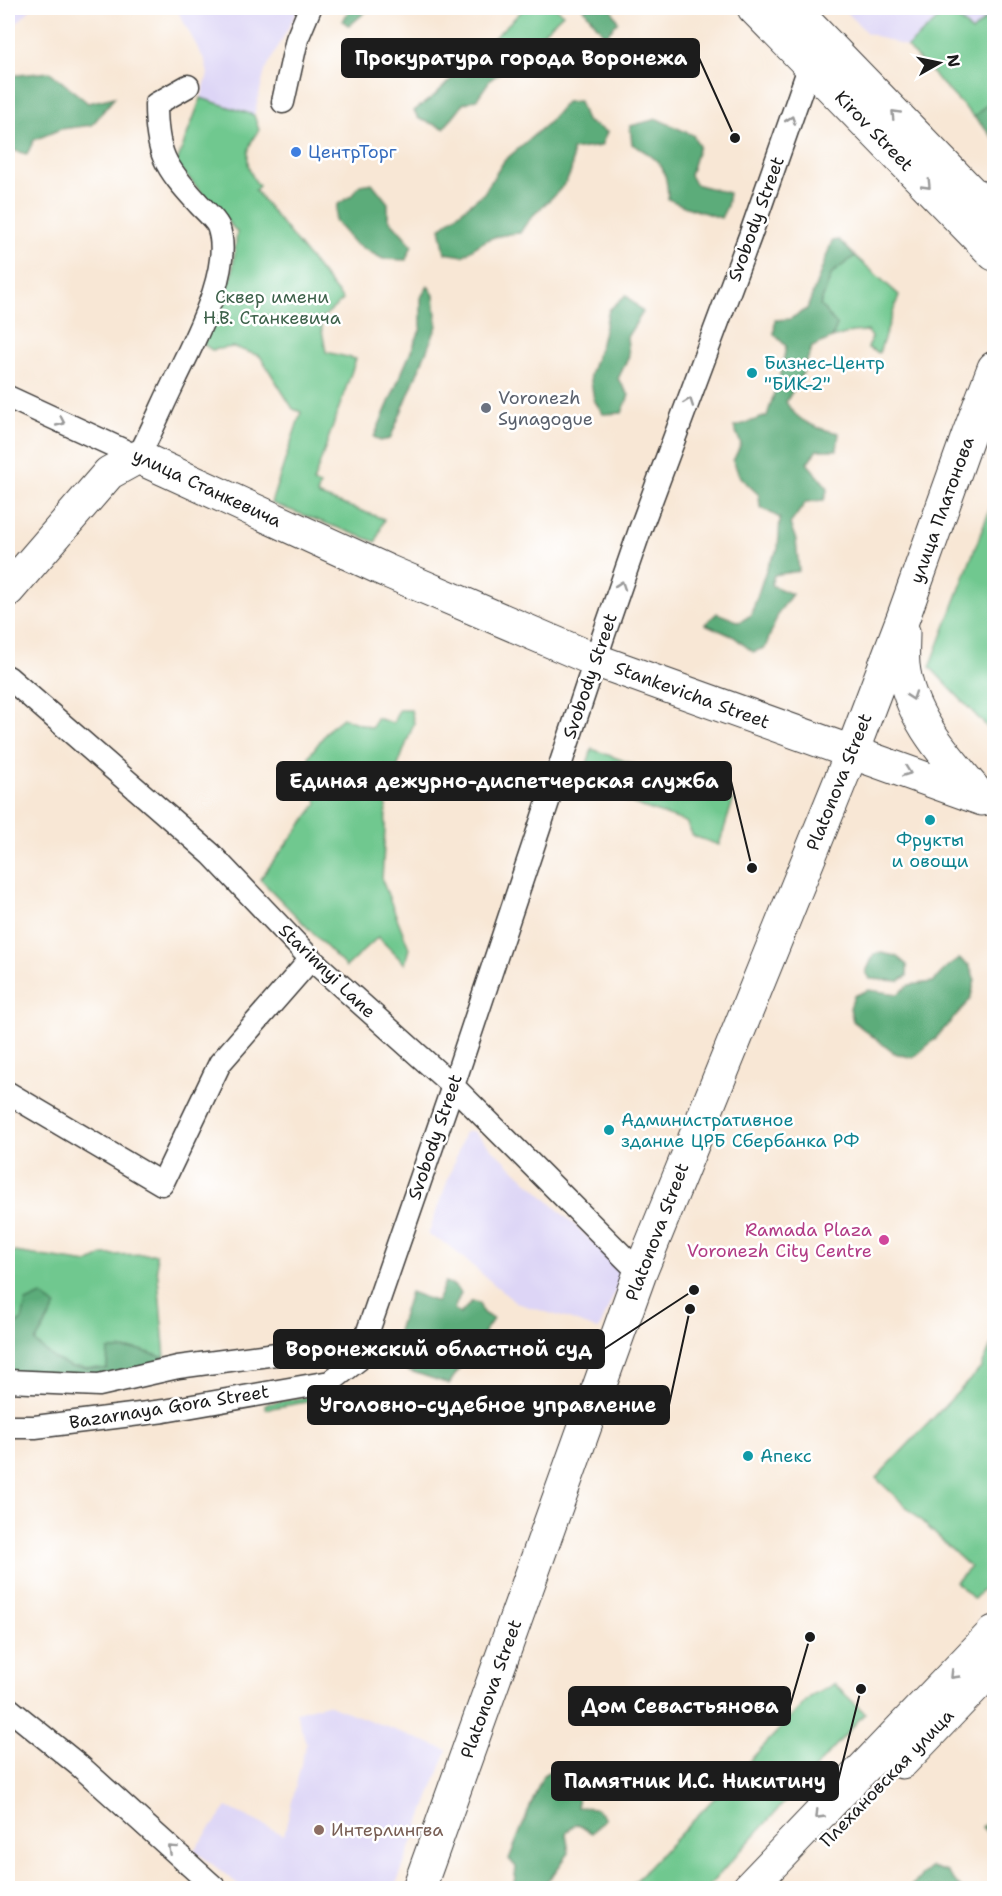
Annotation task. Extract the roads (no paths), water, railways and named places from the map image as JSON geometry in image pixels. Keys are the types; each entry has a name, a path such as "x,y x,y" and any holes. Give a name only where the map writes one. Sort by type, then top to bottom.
{"street":[{"path":"283,102 297,39 310,8"},
{"name":"Kirov Street","path":"754,8 994,254"},
{"name":"Kirov Street","path":"792,8 994,216"},
{"name":"Svobody Street","path":"358,1360 453,1086 640,530 750,236 810,65"},
{"path":"8,590 109,473 138,457 207,310 220,266 222,245 217,225 176,178 163,159 156,127 156,104 188,86"},
{"name":"улица Платонова","path":"903,618 994,368"},
{"name":"улица Станкевича","path":"8,397 387,571 595,660"},
{"path":"903,618 903,665 911,699 930,735 988,806"},
{"name":"Platonova Street","path":"419,1888 640,1273 852,752 903,618"},
{"name":"Stankevicha Street","path":"595,660 852,752 988,806"},
{"name":"Starinnyi Lane","path":"8,677 211,854 311,959 453,1086 640,1273"},
{"path":"8,1093 162,1184 220,1063 311,959"},
{"path":"8,1381 99,1385 178,1367 336,1346 358,1360"},
{"name":"Bazarnaya Gora Street","path":"8,1427 35,1427 164,1411 330,1382 358,1360"},
{"name":"Плехановская улица","path":"749,1888 994,1632"},
{"name":"Плехановская улица","path":"779,1888 994,1666"},
{"path":"8,1708 81,1767 215,1888"}],"place":[{"name":"Прокуратура города Воронежа","path":"735,138"},
{"name":"ЦентрТорг","path":"296,152"},
{"name":"Бизнес-Центр \"БИК-2\"","path":"752,373"},
{"name":"Voronezh Synagogue","path":"486,408"},
{"name":"Фрукты и овощи","path":"930,820"},
{"name":"Единая дежурно-диспетчерская служба","path":"752,868"},
{"name":"Административное здание ЦРБ Сбербанка РФ","path":"609,1130"},
{"name":"Ramada Plaza Voronezh City Centre","path":"884,1240"},
{"name":"Воронежский областной суд","path":"694,1290"},
{"name":"Уголовно-судебное управление","path":"690,1309"},
{"name":"Апекс","path":"748,1456"},
{"name":"Дом Севастьянова","path":"810,1637"},
{"name":"Памятник И.С. Никитину","path":"861,1689"},
{"name":"Интерлингва","path":"319,1830"}],"park label":[{"name":"Сквер имени Н.В. Станкевича","path":"272,307"}]}
